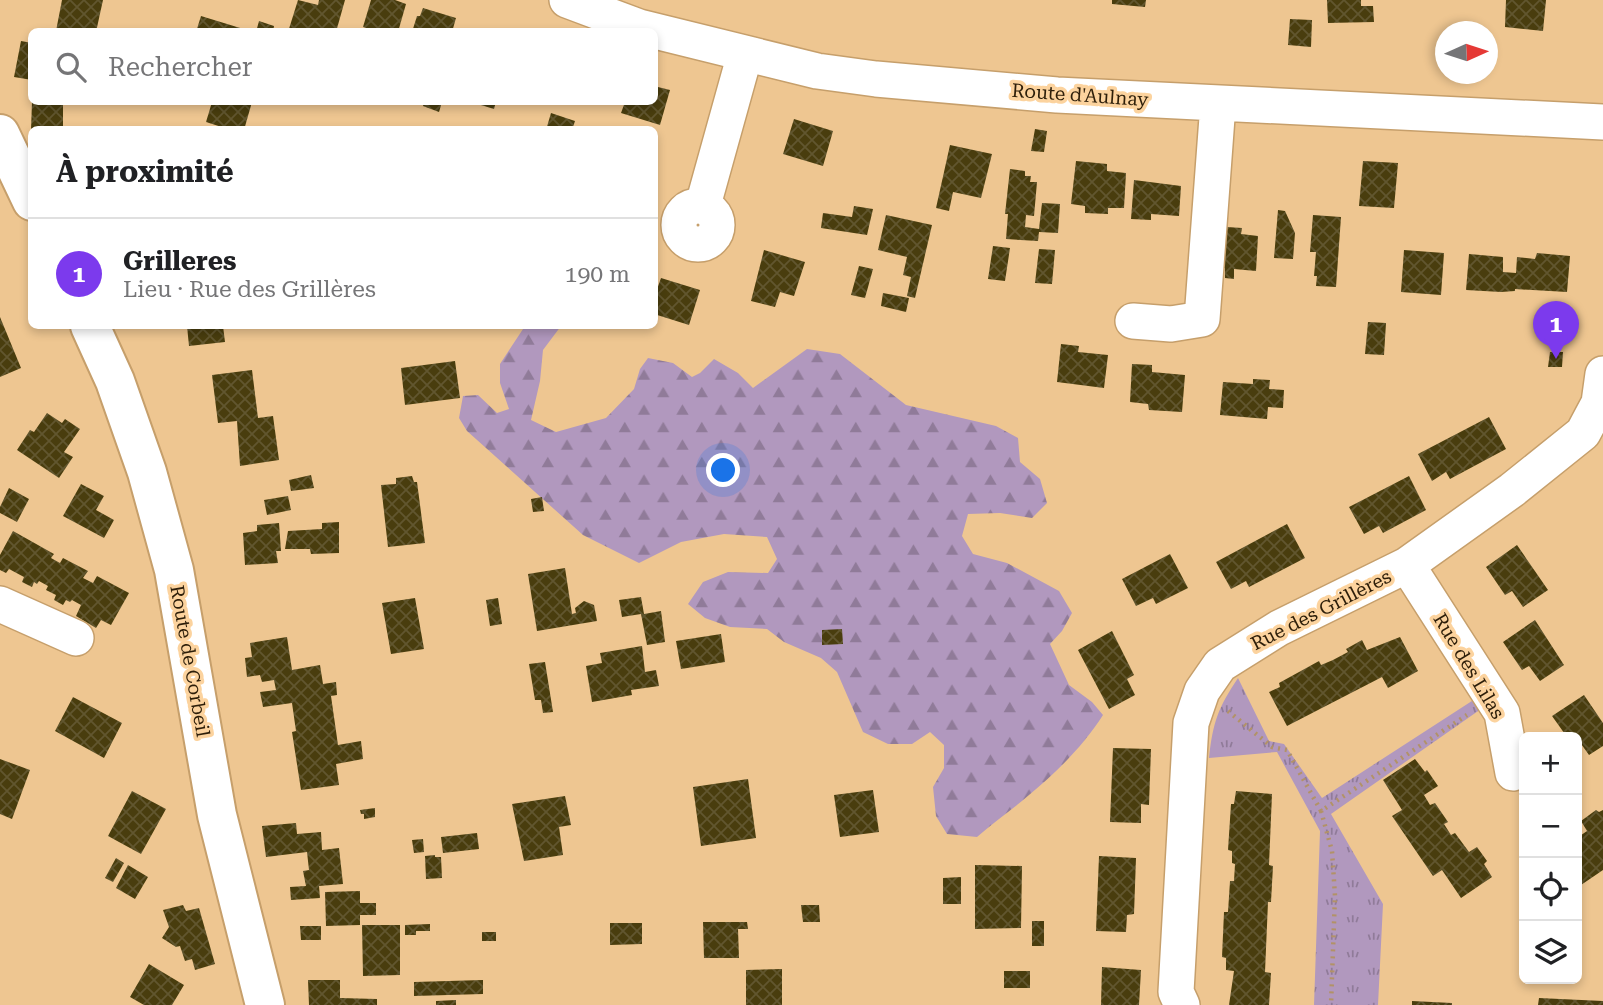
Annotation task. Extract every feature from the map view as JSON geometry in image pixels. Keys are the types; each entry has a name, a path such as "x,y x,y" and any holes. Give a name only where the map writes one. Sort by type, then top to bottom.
{"main road":[{"path":"0,134 28,193"},
{"name":"Route de Corbeil","path":"91,329 125,407 147,472 174,570 217,815 265,1005"}],"street":[{"name":"Route d'Aulnay","path":"567,0 643,28"},
{"name":"Route d'Aulnay","path":"658,32 817,71 876,79 1057,95 1603,121"},
{"path":"703,205 745,54"},
{"path":"1133,321 1171,324 1202,318 1218,104"},
{"name":"Rue des Grillères","path":"1182,1005 1176,992 1191,723 1202,691 1220,665 1279,628 1407,565 1511,490 1583,433 1599,403 1603,374"},
{"name":"Rue des Lilas","path":"1407,565 1502,713 1513,773"},
{"path":"0,604 76,638"}],"path":[{"path":"1202,691 1272,747 1287,750 1321,811 1332,851 1335,896 1331,1005"},
{"path":"1321,811 1471,712 1502,713"}],"green space":[{"path":"523,329 559,329 543,350 540,381 531,420 556,432 606,418 634,389 640,369 648,358 673,363 692,377 714,359 738,373 753,388 807,349 840,354 906,405 996,426 1018,438 1020,462 1040,479 1047,503 1032,518 1000,513 968,514 962,536 973,554 1007,563 1059,591 1072,613 1062,631 1050,644 1069,685 1092,702 1103,715 1078,748 1049,777 977,837 947,834 936,816 933,787 944,768 944,745 930,732 912,744 888,744 863,732 837,672 821,658 784,642 767,629 730,627 705,618 688,604 703,582 728,572 768,573 777,559 767,537 724,534 681,542 639,563 583,535 467,431 459,418 463,396 478,395 497,413 509,409 500,383 500,364"},
{"path":"1238,678 1269,741 1284,744 1322,798 1475,699 1481,709 1331,814 1383,904 1378,1005 1314,1005 1320,831 1277,752 1209,758 1218,716"}],"building":[{"path":"62,0 103,0 97,28 57,28"},
{"path":"298,0 318,5 319,0 345,0 337,28 289,28"},
{"path":"371,0 395,0 406,4 399,28 363,27"},
{"path":"1112,0 1146,0 1145,7 1112,4"},
{"path":"1327,0 1361,0 1361,6 1373,6 1374,22 1328,23"},
{"path":"1506,0 1546,0 1543,31 1505,27"},
{"path":"423,8 456,18 453,28 413,28 417,16 420,16"},
{"path":"201,16 240,28 197,28"},
{"path":"1290,19 1312,20 1311,47 1288,45"},
{"path":"259,21 274,26 274,28 257,28"},
{"path":"21,41 28,42 28,79 14,77"},
{"path":"658,87 670,90 660,125 621,113 624,105 658,105"},
{"path":"32,105 63,105 63,126 31,126"},
{"path":"211,105 251,105 245,126 218,126 206,122"},
{"path":"423,105 441,105 439,112"},
{"path":"551,113 575,121 573,126 547,126"},
{"path":"794,119 833,131 823,166 783,154"},
{"path":"1035,129 1047,131 1044,152 1031,151"},
{"path":"950,145 992,154 981,198 953,192 949,211 936,208"},
{"path":"1076,161 1107,164 1107,171 1126,173 1124,208 1108,208 1108,214 1085,213 1085,206 1071,204"},
{"path":"1363,161 1398,163 1394,208 1359,206"},
{"path":"1010,169 1025,171 1025,176 1031,176 1030,182 1037,182 1034,216 1026,215 1025,227 1039,229 1042,203 1060,204 1058,233 1039,232 1038,241 1006,239 1008,214 1005,214"},
{"path":"1134,180 1181,186 1179,216 1151,214 1151,220 1131,219"},
{"path":"854,206 873,209 867,235 821,228 823,213 852,217"},
{"path":"1278,210 1285,211 1295,233 1293,259 1274,258"},
{"path":"886,215 932,225 915,298 907,296 911,277 903,275 907,257 878,250"},
{"path":"1313,215 1341,217 1336,287 1316,286 1316,252 1310,252"},
{"path":"1227,227 1242,228 1241,234 1258,236 1256,271 1234,269 1234,279 1225,278 1225,268 1214,268 1216,233 1227,234"},
{"path":"993,246 1010,248 1005,281 988,279"},
{"path":"1039,249 1055,250 1052,284 1035,283"},
{"path":"764,250 805,262 794,296 780,292 775,307 751,301"},
{"path":"1404,250 1444,253 1441,295 1401,292"},
{"path":"1537,253 1570,256 1567,292 1466,290 1469,254 1503,257 1503,272 1516,273 1517,257 1535,259"},
{"path":"859,266 873,269 865,298 851,295"},
{"path":"661,278 700,290 689,325 658,315 658,287"},
{"path":"883,293 909,298 906,312 881,306"},
{"path":"0,317 21,368 0,377"},
{"path":"1368,322 1386,323 1384,355 1365,354"},
{"path":"187,329 223,329 225,342 189,346"},
{"path":"1061,344 1079,346 1078,352 1108,355 1104,388 1057,382"},
{"path":"1550,352 1563,352 1562,367 1548,367"},
{"path":"455,361 460,398 405,405 401,368"},
{"path":"1132,364 1152,365 1152,372 1185,375 1182,412 1149,410 1148,404 1130,402"},
{"path":"252,370 258,418 273,416 279,460 240,466 237,421 218,423 212,375"},
{"path":"1253,379 1270,380 1269,389 1284,390 1283,408 1268,407 1267,419 1220,415 1223,382 1253,384"},
{"path":"47,413 62,423 65,419 80,429 64,452 73,457 59,478 17,450 30,430 34,432"},
{"path":"1489,417 1506,449 1450,479 1446,472 1432,481 1418,454"},
{"path":"311,475 314,488 291,491 289,480"},
{"path":"412,476 414,482 417,482 425,543 388,547 381,485 396,484 396,478"},
{"path":"1409,476 1426,510 1383,533 1379,526 1364,534 1349,507"},
{"path":"81,484 104,496 96,510 114,520 104,538 63,516"},
{"path":"9,488 29,499 17,522 0,513"},
{"path":"288,496 291,510 267,515 264,500"},
{"path":"542,497 544,511 533,512 531,499"},
{"path":"339,522 339,553 311,554 310,549 285,549 288,531 322,529 322,523"},
{"path":"279,523 281,551 276,551 278,563 245,565 243,533 257,531 257,525"},
{"path":"1287,524 1305,558 1249,587 1246,581 1231,589 1216,562"},
{"path":"13,531 54,554 51,558 60,563 63,558 88,571 83,578 93,583 97,576 129,593 111,625 101,620 96,628 76,616 81,605 66,600 63,605 54,600 56,595 46,590 48,586 39,581 37,584 34,582 32,587 22,582 24,577 9,569 6,573 0,570 0,555"},
{"path":"1517,545 1548,590 1523,607 1512,591 1505,595 1486,567"},
{"path":"1170,554 1188,588 1156,604 1153,598 1136,606 1122,579"},
{"path":"565,568 572,614 576,613 575,608 584,601 594,605 597,621 537,631 528,574"},
{"path":"641,597 644,614 661,611 665,642 647,645 641,614 622,617 619,600"},
{"path":"415,598 424,649 391,654 382,603"},
{"path":"498,598 502,624 490,626 486,600"},
{"path":"1535,620 1564,665 1540,681 1529,666 1522,670 1503,642"},
{"path":"842,629 843,644 822,645 822,630"},
{"path":"1112,631 1134,675 1127,679 1135,695 1109,709 1078,650"},
{"path":"721,634 725,662 681,669 676,641"},
{"path":"287,637 292,670 320,665 323,684 336,682 337,695 331,696 338,745 361,741 363,759 336,764 339,785 301,790 292,732 296,731 292,703 263,707 260,692 276,690 274,680 262,682 260,675 247,677 245,658 252,657 250,643"},
{"path":"1400,637 1418,671 1388,688 1382,677 1287,726 1269,692 1280,687 1279,683 1319,661 1321,665 1333,660 1362,640 1367,650"},
{"path":"642,646 645,672 656,670 659,686 631,690 632,695 592,702 586,666 602,663 600,653"},
{"path":"545,662 553,712 543,713 541,700 535,700 529,664"},
{"path":"1584,695 1603,723 1603,746 1589,755 1582,745 1582,732 1563,732 1552,716"},
{"path":"73,697 122,723 104,758 55,731"},
{"path":"1113,748 1151,749 1149,805 1141,804 1141,823 1110,822"},
{"path":"0,759 30,770 12,819 0,814"},
{"path":"1415,759 1438,786 1424,795 1430,805 1435,803 1448,822 1444,824 1451,835 1455,833 1469,852 1477,847 1487,861 1484,864 1492,877 1461,898 1442,870 1433,876 1392,816 1402,810 1383,780"},
{"path":"748,779 756,838 701,846 693,787"},
{"path":"873,790 879,832 840,837 834,795"},
{"path":"132,791 166,809 141,854 108,836"},
{"path":"1236,791 1272,794 1269,865 1273,866 1271,902 1268,902 1265,972 1271,973 1269,1005 1229,1005 1234,971 1226,970 1226,958 1222,957 1224,912 1228,912 1230,881 1234,881 1235,864 1232,863 1232,851 1228,850 1231,804 1234,804"},
{"path":"565,796 571,825 559,827 563,855 524,861 512,804"},
{"path":"375,808 375,817 364,819 360,810"},
{"path":"1596,810 1603,810 1603,870 1582,884 1582,834 1587,831 1582,820"},
{"path":"296,823 297,834 321,832 322,850 339,848 343,884 319,886 320,898 291,900 290,887 306,886 303,871 309,870 307,852 266,857 262,826"},
{"path":"477,833 479,849 443,853 441,837"},
{"path":"423,839 424,852 414,853 412,840"},
{"path":"425,856 441,857 442,878 426,879"},
{"path":"1099,856 1136,858 1134,914 1127,915 1126,932 1096,931"},
{"path":"116,858 124,863 113,882 105,878"},
{"path":"128,865 148,877 135,899 116,888"},
{"path":"975,865 1022,866 1021,928 975,929"},
{"path":"961,877 961,904 943,904 943,878"},
{"path":"360,891 360,903 376,903 376,915 360,915 360,925 326,926 325,892"},
{"path":"183,905 186,911 199,908 215,964 195,970 192,959 185,961 180,946 176,947 162,938 169,927 163,910"},
{"path":"801,905 819,905 820,922 803,922"},
{"path":"1032,921 1044,921 1044,946 1032,946"},
{"path":"703,922 747,922 748,929 738,929 739,958 704,958"},
{"path":"610,923 642,923 642,944 610,945"},
{"path":"430,924 430,931 416,931 416,935 405,935 405,925"},
{"path":"362,925 400,925 400,975 363,976"},
{"path":"300,926 321,926 321,940 301,940"},
{"path":"482,932 496,932 496,941 482,941"},
{"path":"149,964 184,985 172,1005 144,1005 130,997"},
{"path":"1102,967 1141,970 1139,1005 1101,1005"},
{"path":"782,969 782,1005 746,1005 746,970"},
{"path":"1004,971 1030,971 1030,988 1004,988"},
{"path":"308,980 340,980 340,998 377,999 377,1005 309,1005"},
{"path":"483,980 483,994 414,996 414,982"},
{"path":"1539,998 1603,1001 1603,1005 1538,1005"},
{"path":"456,1000 456,1005 436,1005 436,1001"},
{"path":"1412,1001 1452,1003 1452,1005 1412,1005"}],"place":[{"name":"Grilleres","path":"1556,359"}]}
